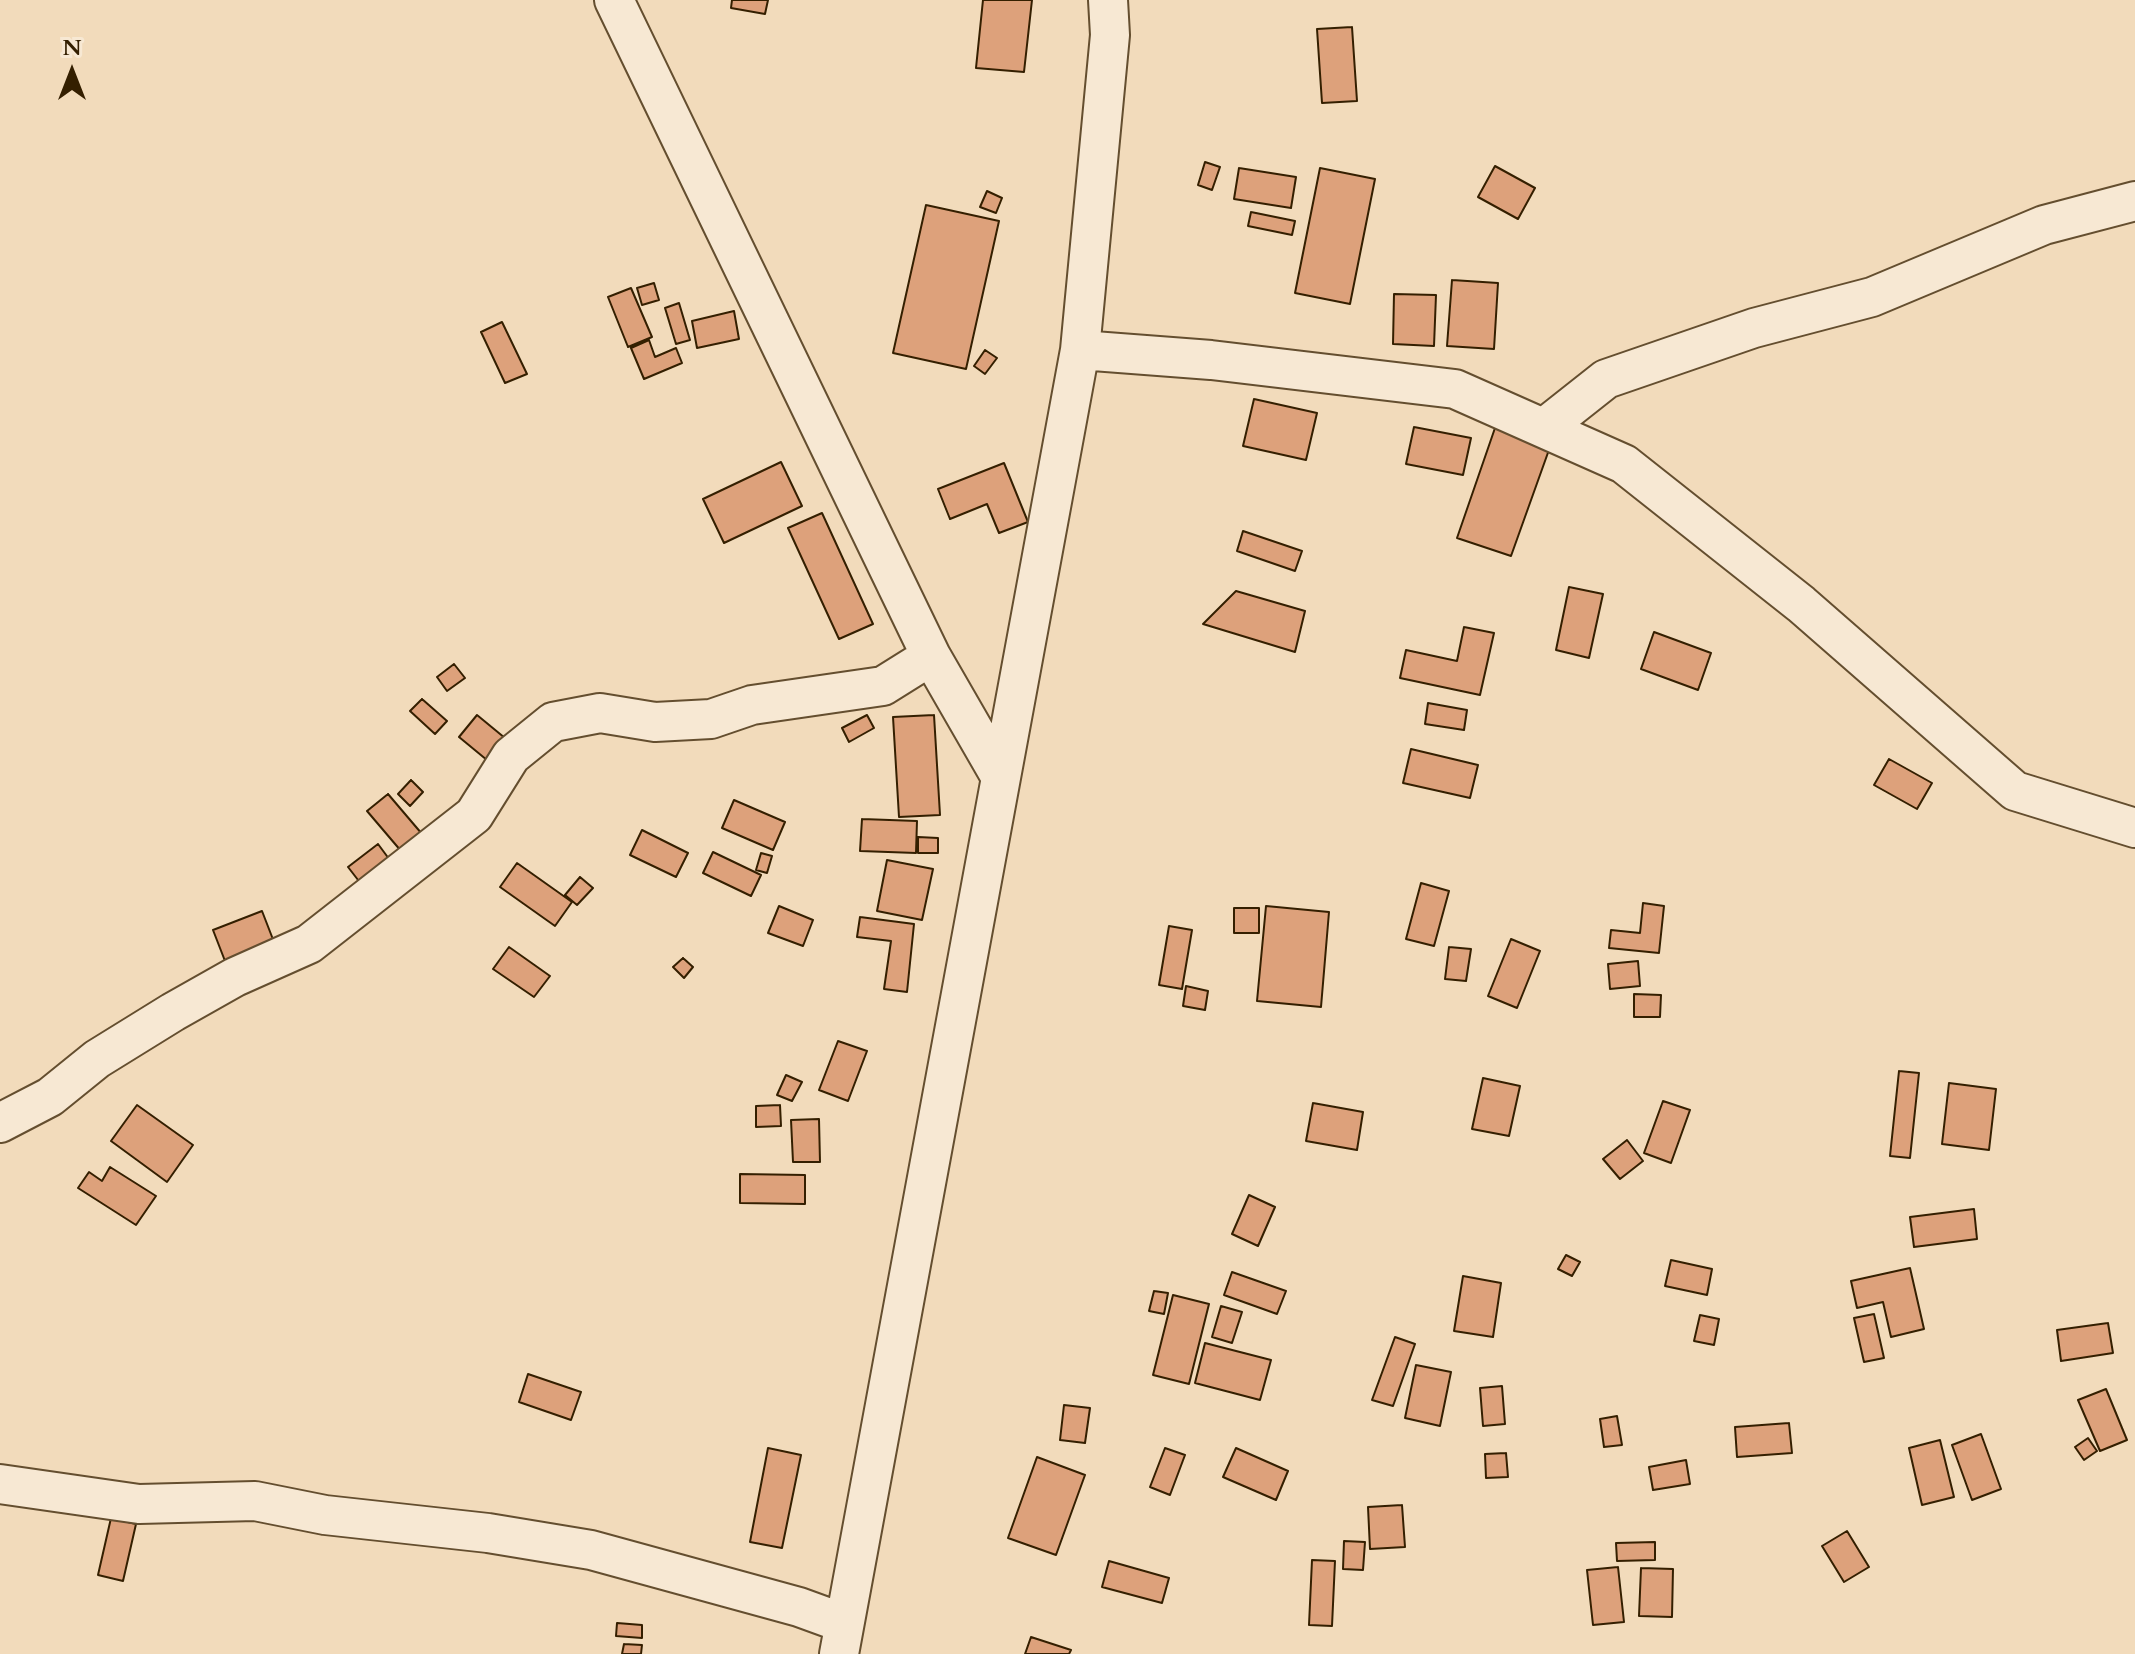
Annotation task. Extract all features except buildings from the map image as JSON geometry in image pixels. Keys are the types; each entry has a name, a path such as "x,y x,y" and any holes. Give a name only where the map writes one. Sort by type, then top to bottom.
{"street":[{"path":"614,0 931,656 999,774"},
{"path":"0,1484 139,1504 255,1501 325,1515 488,1533 591,1550 724,1585 841,1638 1080,350 1110,35 1108,0"},
{"path":"1544,428 1606,379 1754,328 1872,297 2044,225 2135,201"},
{"path":"1080,350 1211,360 1455,389 1624,464 1801,604 2015,791 2135,828"},
{"path":"0,1123 50,1097 97,1059 173,1012 235,977 309,944 474,815 511,756 553,722 600,713 655,722 711,719 752,705 883,686 931,656"}]}
